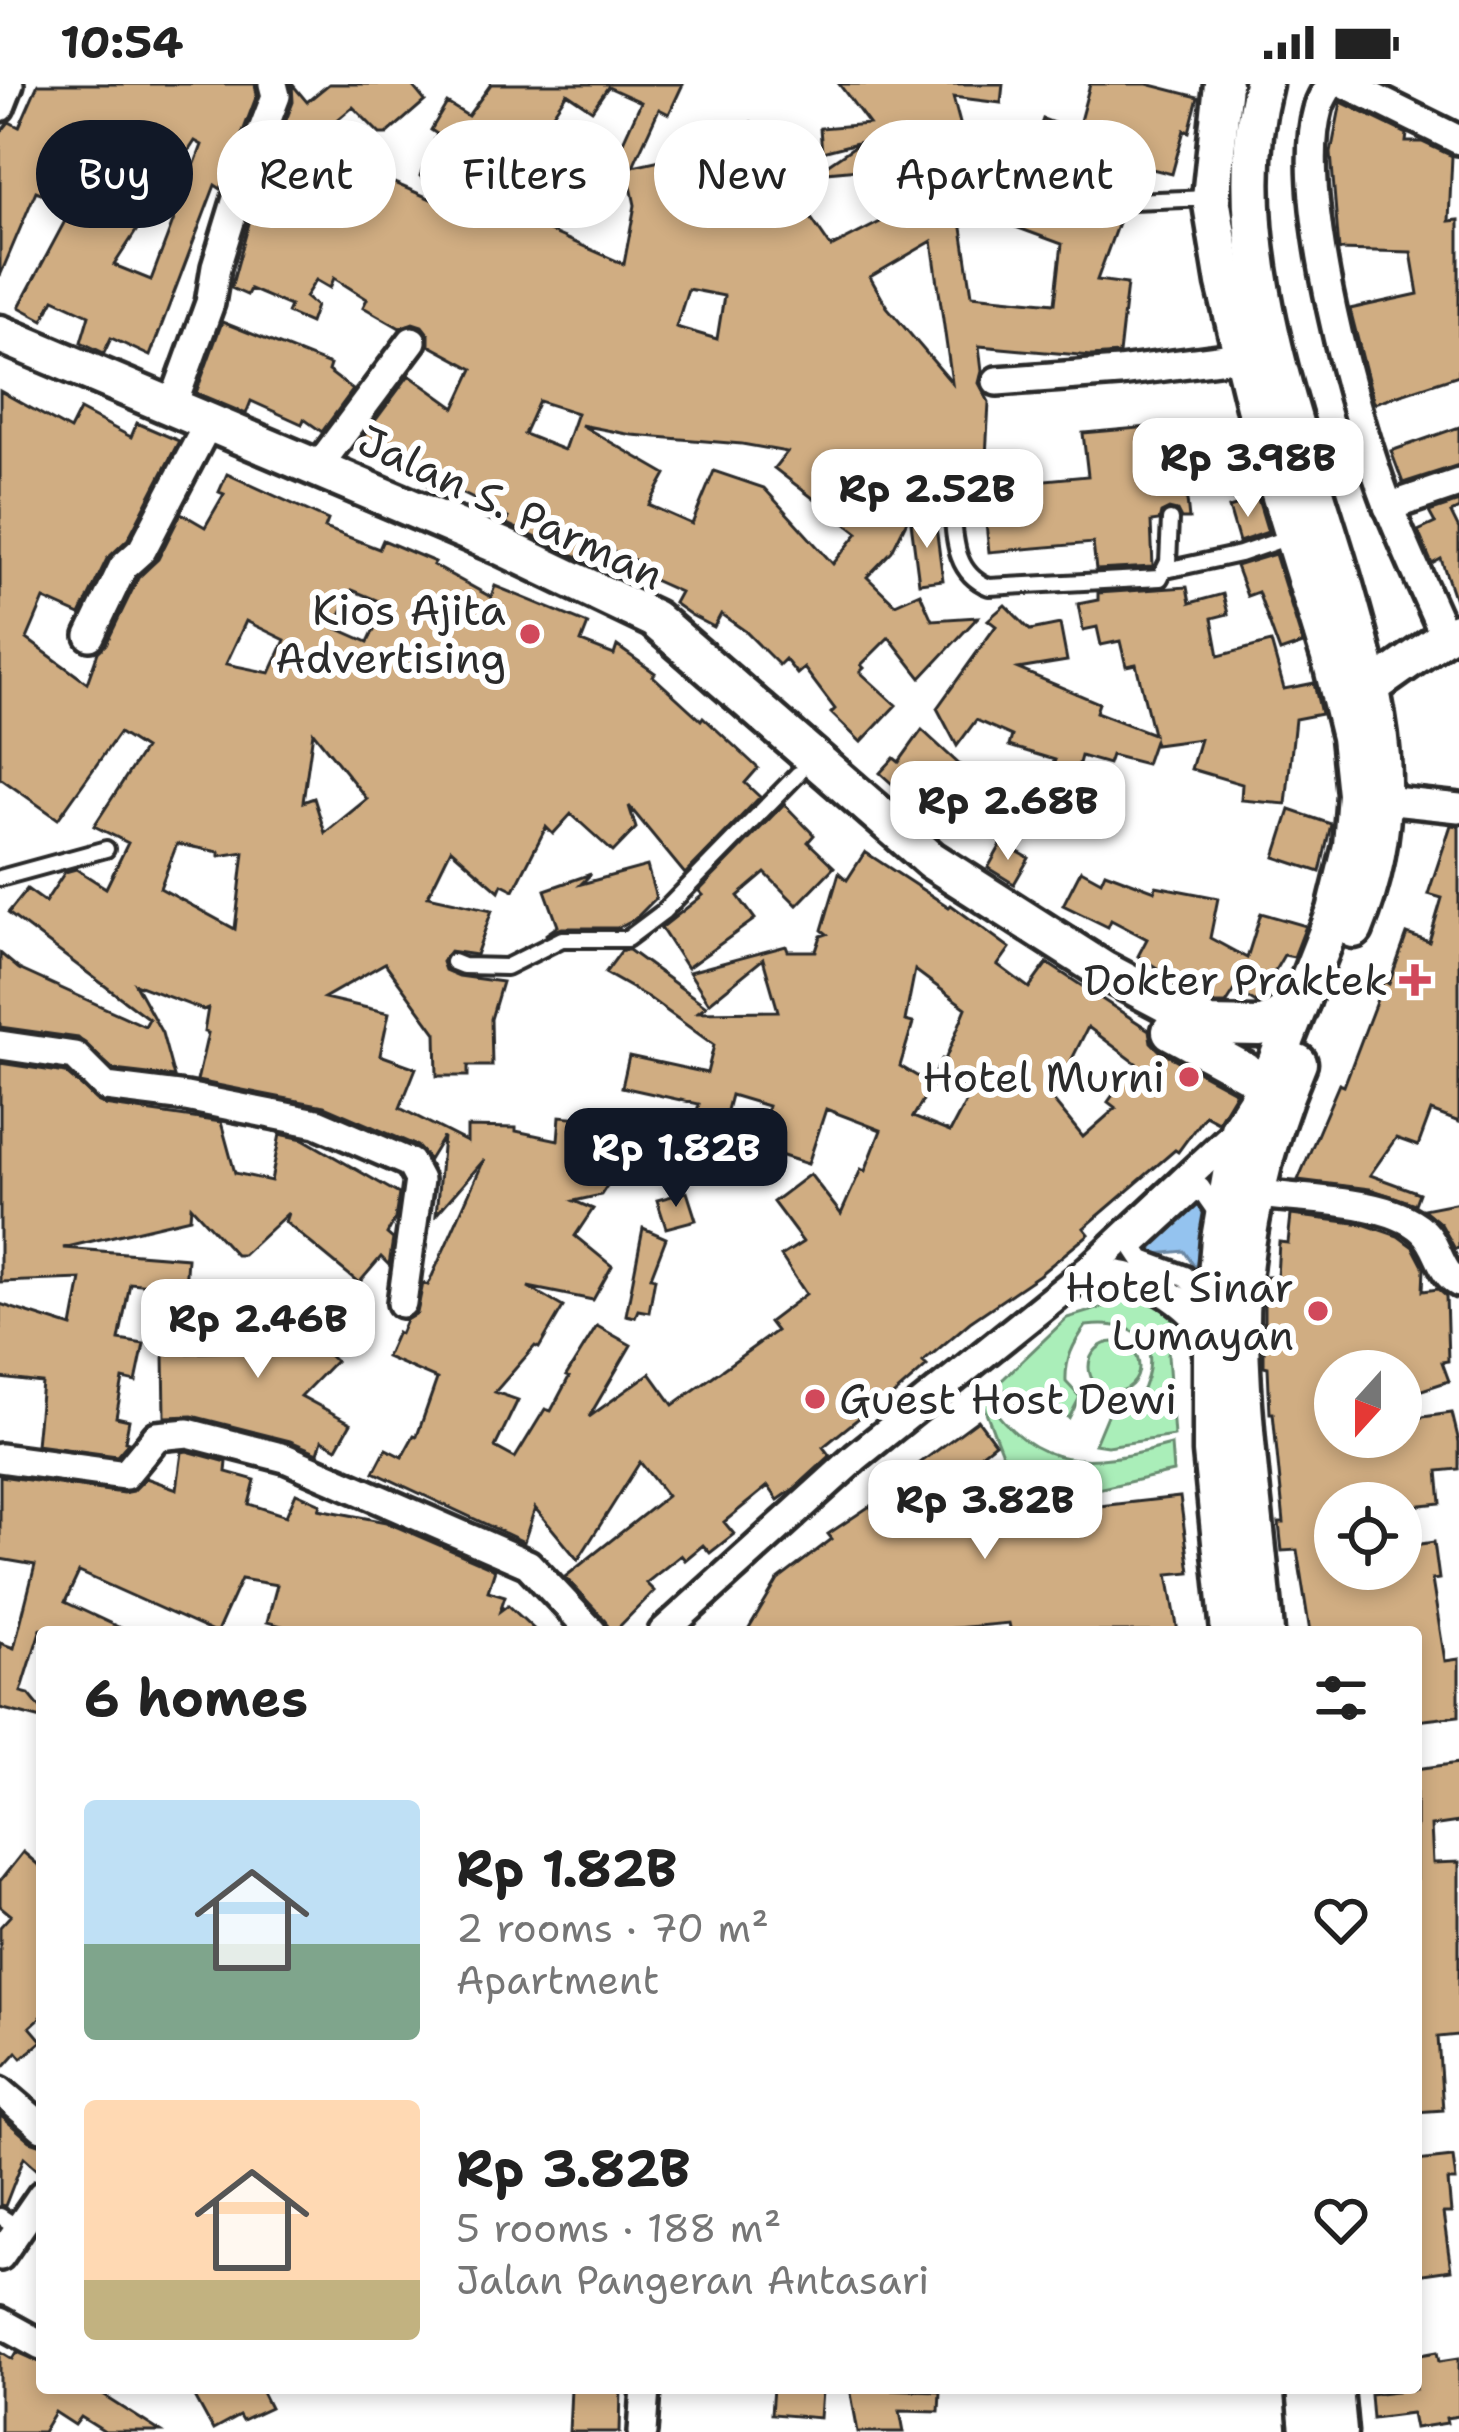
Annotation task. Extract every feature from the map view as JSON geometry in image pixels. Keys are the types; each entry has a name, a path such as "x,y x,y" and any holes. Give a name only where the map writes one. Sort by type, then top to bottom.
{"main road":[{"path":"1263,84 1252,133 1252,211 1262,286 1373,687 1384,800 1376,859 1359,917 1290,1082 1258,1194 1244,1270 1240,1339 1264,1626"},
{"path":"1216,86 1211,197 1241,356 1344,714 1356,794 1352,846 1336,911 1268,1084 1239,1129 1220,1239 1212,1335 1212,1452 1230,1626"},
{"name":"Jalan S. Parman","path":"0,334 501,546 654,619 931,860 1103,970 1216,1028 1259,1027 1301,1000"},
{"name":"Jalan S. Parman","path":"0,351 201,437 644,640 915,875 1096,991 1268,1084"},
{"path":"1306,2394 1309,2432"},
{"path":"1335,2394 1338,2432"}],"street":[{"path":"0,107 9,84"},
{"path":"172,406 210,303 239,192 276,96 273,84"},
{"path":"1330,84 1318,108 1313,206 1344,358 1388,507 1452,633 1373,687"},
{"path":"1346,84 1459,140"},
{"path":"316,468 412,341"},
{"path":"997,381 1241,356"},
{"path":"90,636 122,567 142,550 201,437"},
{"path":"1388,507 1459,483"},
{"path":"1384,800 1459,808"},
{"path":"0,1045 75,1056 106,1087 186,1097 316,1123 410,1162 419,1180 402,1304"},
{"path":"670,1626 856,1456 1086,1272 1239,1129"},
{"path":"1200,1187 1216,1210 1209,1304 1184,1276 1142,1260 1134,1248 1200,1187"},
{"path":"1258,1194 1402,1216 1426,1232 1448,1277 1459,1283"},
{"path":"1086,1272 1120,1273 1161,1287 1212,1335"},
{"path":"0,1458 125,1474 157,1436 188,1433 285,1458 528,1564 586,1626"},
{"path":"0,2091 36,2122"},
{"path":"0,2256 9,2222 36,2200"},
{"path":"0,2323 36,2342"},
{"path":"643,2432 646,2394"}],"lane":[{"path":"1156,200 1211,197"},
{"path":"1170,473 1176,441 1261,431"},
{"path":"951,494 957,556 967,574 989,587 1160,578 1166,571 1170,520"},
{"path":"1166,571 1292,536"},
{"path":"453,962 506,967 562,939 627,939 663,912 798,774"},
{"path":"0,878 106,849"}],"green space":[{"path":"1143,1295 1168,1309 1174,1321 1168,1355 1174,1436 1095,1444 1112,1403 1139,1398 1150,1364 1143,1340 1122,1327 1086,1326 1077,1339 1068,1359 1066,1382 1080,1397 1069,1418 1038,1402 1016,1405 999,1383 1067,1318"},
{"path":"1114,1342 1132,1349 1139,1367 1132,1385 1114,1392 1096,1385 1089,1367 1096,1349"},
{"path":"984,1397 1024,1440 1045,1451 1090,1460 1171,1445 1173,1472 1053,1499 1031,1484 1031,1494 1018,1495"}],"water":[{"path":"1199,1196 1208,1207 1196,1269 1184,1251 1146,1255 1141,1249"}],"building":[{"path":"38,84 255,84 257,95 247,120 217,120 217,186 150,356 111,338 104,353 81,342 89,315 54,299 43,320 19,307 61,228 138,228 114,265 151,280 171,228 193,228 193,169 202,145 193,144 193,120 36,120 36,191 0,276 0,133 9,122 19,127"},
{"path":"292,84 307,102 329,84 411,84 425,101 396,126 396,120 366,120 353,107 337,120 286,120 293,102"},
{"path":"491,84 683,84 669,114 659,109 633,166 654,161 654,228 818,228 831,247 868,228 962,228 972,295 1055,303 1062,244 1019,228 1116,228 1097,280 1127,284 1119,354 979,346 979,383 989,402 986,457 912,458 896,498 914,506 892,551 867,577 895,604 920,593 932,620 978,617 921,678 889,637 861,665 860,672 896,705 861,742 831,713 835,709 804,668 797,674 785,659 779,665 721,614 714,627 691,615 674,603 680,592 638,573 642,563 603,547 597,564 578,557 505,523 508,518 449,487 440,494 363,437 409,375 455,408 473,369 429,345 422,326 413,323 400,328 363,307 367,299 334,278 330,288 316,280 305,297 316,306 310,323 287,313 290,306 250,289 247,295 231,288 248,228 396,228 396,184 420,194 420,228 542,228 624,264 635,205 630,126 641,102 608,87 592,110 567,93 548,120 437,120 447,103 468,116","holes":["932,241 952,383 887,307 870,277","688,289 724,296 717,339 676,327","539,401 577,413 564,450 524,434","581,425 787,452 774,468 858,533 833,564 764,488 714,471 692,524 649,505 666,474"]},
{"path":"839,84 1003,84 1001,103 953,97 959,120 866,120"},
{"path":"1090,84 1147,84 1198,97 1172,174 1156,170 1156,120 1080,120"},
{"path":"1341,102 1407,134 1406,142 1422,142 1452,156 1449,221 1459,220 1459,375 1374,403 1350,309 1418,294 1411,252 1339,250 1331,153"},
{"path":"853,125 853,144 829,150 829,127"},
{"path":"853,147 853,170 829,172 829,164"},
{"path":"222,322 330,365 328,371 353,390 322,432 304,419 302,424 251,401 246,414 196,393"},
{"path":"0,391 70,430 80,410 131,437 137,423 179,441 128,539 107,559 80,615 44,599 27,639 87,683 98,652 138,578 158,559 181,513 205,527 224,494 219,492 227,474 328,520 325,528 379,549 383,540 435,562 433,565 491,597 495,586 588,624 581,642 614,655 617,646 655,673 758,768 745,783 760,797 685,874 629,806 636,828 613,852 571,814 553,834 546,827 514,890 502,884 499,891 451,849 428,896 492,910 476,955 450,951 442,962 445,970 459,976 502,982 491,1019 492,1066 468,1066 468,1076 437,1076 436,1033 385,963 324,998 389,1013 380,1055 416,1068 400,1108 467,1142 467,1127 516,1128 558,1140 560,1116 583,1118 582,1125 615,1127 612,1178 601,1195 574,1201 593,1209 575,1236 612,1266 593,1300 528,1287 563,1307 539,1348 535,1346 495,1392 518,1400 495,1447 515,1458 545,1409 551,1411 597,1326 631,1345 589,1417 650,1373 673,1405 776,1331 769,1322 806,1294 781,1256 803,1242 773,1202 810,1174 841,1214 881,1130 826,1109 808,1164 755,1147 768,1106 731,1095 725,1118 697,1111 699,1104 622,1087 629,1056 707,1073 714,1045 605,973 622,950 629,950 706,1006 698,1012 778,1011 763,959 709,1003 689,972 786,946 788,951 816,951 821,936 827,934 822,930 839,873 847,880 865,852 1010,948 998,965 1029,988 1047,963 1149,1030 1151,1042 1160,1051 1236,1092 1218,1122 1205,1115 1178,1152 1084,1228 1089,1234 970,1322 869,1417 865,1413 823,1447 830,1456 795,1488 778,1500 768,1486 724,1522 734,1534 710,1553 703,1545 685,1560 681,1555 646,1583 654,1591 620,1626 608,1626 565,1577 667,1496 640,1462 578,1560 535,1508 524,1542 374,1472 386,1449 402,1457 417,1436 437,1379 386,1357 397,1332 417,1313 423,1283 428,1285 484,1160 436,1215 443,1137 429,1160 417,1146 324,1106 197,1081 208,1033 204,1032 208,1008 135,984 162,1033 174,1077 114,1070 78,1038 0,1027 0,953 19,969 145,1026 149,1019 8,913 27,889 45,902 65,872 76,869 106,888 128,843 94,826 144,749 119,733 58,819 0,778","holes":["352,590 386,604 368,642 334,627","246,621 285,640 270,673 226,664","313,732 367,799 325,833 314,798 303,802","177,844 219,852 219,856 244,852 235,929 160,888","915,970 966,1008 934,1075 971,1092 950,1132 913,1117 932,1085 900,1066 913,1023 905,1021","1088,1027 1136,1063 1108,1102 1116,1108 1083,1137 1052,1099"]},
{"path":"1150,427 1154,475 1173,484 1184,472 1189,519 1169,509 1159,521 1151,522 1153,567 1096,570 1093,543 989,552 982,486 1088,476 1083,433"},
{"path":"1459,427 1459,465 1403,483 1391,451"},
{"path":"1258,499 1268,532 1239,542 1229,508"},
{"path":"1459,502 1459,509 1451,513 1459,529 1456,603 1441,559 1432,564 1418,531 1435,523 1429,512"},
{"path":"935,519 943,580 919,583 911,522"},
{"path":"1275,554 1303,644 1280,652 1258,592 1247,596 1236,566"},
{"path":"1187,587 1190,603 1223,594 1228,614 1212,618 1219,656 1271,642 1284,689 1314,683 1321,714 1295,719 1286,804 1241,800 1242,784 1191,769 1200,739 1155,745 1154,741 1146,764 1111,755 1108,764 1081,756 1061,829 1040,823 1055,760 1009,746 1012,736 976,720 957,746 937,708 996,626 988,620 1005,605 1030,630 1060,624 1067,661 1018,669 1099,703 1096,712 1153,734 1136,664 1126,666 1120,641 1101,645 1097,627 1083,630 1078,604 1098,600 1098,593"},
{"path":"922,730 987,790 1022,766 996,807 1021,813 1015,834 994,828 955,800 936,823 880,773 894,758 899,762"},
{"path":"784,804 814,835 808,842 834,867 797,905 765,873 738,896 755,919 687,968 661,928 703,895 699,891"},
{"path":"1290,810 1331,824 1320,872 1275,857"},
{"path":"1451,825 1459,826 1459,1122 1431,1111 1418,1146 1396,1138 1370,1175 1419,1193 1415,1204 1370,1189 1298,1180 1339,1084 1344,1086 1407,934 1429,942 1442,898 1428,894"},
{"path":"1002,843 1029,858 1014,884 988,868"},
{"path":"647,866 656,898 636,918 617,928 562,928 545,935 558,926 545,890 591,874 581,884"},
{"path":"1081,870 1101,881 1105,872 1155,891 1156,886 1218,898 1210,938 1247,958 1261,913 1306,926 1294,957 1284,955 1256,1003 1235,990 1226,1004 1215,1004 1138,956 1147,939 1111,920 1108,927 1063,905"},
{"path":"0,1063 66,1073 104,1105 221,1122 235,1173 271,1181 280,1134 303,1139 399,1194 387,1234 393,1239 389,1265 381,1257 359,1283 285,1222 288,1213 243,1255 236,1255 191,1206 190,1218 63,1248 187,1258 185,1288 130,1283 119,1340 144,1344 136,1382 123,1379 116,1417 129,1420 125,1441 129,1442 117,1456 36,1445 42,1383 0,1378 0,1304 72,1327 81,1279 0,1282"},
{"path":"687,1192 696,1220 666,1228 657,1200"},
{"path":"1459,1202 1459,1248 1455,1249 1441,1224 1423,1209"},
{"path":"1291,1215 1363,1224 1398,1236 1413,1247 1424,1268 1423,1291 1438,1289 1446,1296 1448,1361 1442,1362 1449,1381 1422,1390 1422,1350 1314,1350 1314,1458 1422,1458 1422,1417 1452,1413 1459,1469 1438,1471 1441,1503 1422,1505 1422,1482 1314,1482 1314,1590 1422,1590 1422,1544 1434,1542 1439,1579 1432,1580 1445,1661 1459,1659 1459,1716 1422,1720 1422,1626 1309,1626 1297,1550 1282,1551 1279,1523 1284,1523 1268,1367 1264,1366 1265,1277 1277,1277 1279,1242 1288,1243"},
{"path":"643,1228 666,1238 651,1277 655,1278 649,1312 638,1310 635,1317 626,1315"},
{"path":"260,1292 294,1304 289,1317 335,1361 301,1396 351,1423 337,1448 322,1440 318,1453 290,1441 192,1416 165,1417 164,1354 233,1351 243,1317 250,1319"},
{"path":"978,1420 995,1443 981,1454 1006,1490 957,1522 1180,1497 1190,1572 1168,1574 1177,1626 751,1626 778,1580 832,1539 828,1534 925,1470 920,1463"},
{"path":"182,1452 227,1462 226,1472 255,1480 249,1504 286,1516 296,1493 321,1504 319,1509 386,1522 495,1569 488,1591 505,1596 500,1611 508,1605 531,1626 282,1626 267,1622 277,1585 241,1579 220,1626 200,1626 79,1572 65,1602 116,1626 36,1626 36,1644 21,1692 36,1703 36,1717 0,1708 0,1643 14,1648 35,1565 0,1559 0,1476 123,1493 133,1491 146,1478 177,1489"},
{"path":"1459,1763 1459,1822 1431,1826 1433,1863 1459,1862 1459,2035 1438,2037 1443,2110 1422,2112 1422,1768"},
{"path":"23,1852 36,1863 36,2022 30,2027 36,2034 36,2046 22,2058 17,2052 0,2071 0,1927 11,1915 0,1906 0,1881"},
{"path":"0,2115 36,2143 36,2168 24,2157 5,2206 0,2205"},
{"path":"1453,2157 1456,2181 1448,2181 1451,2213 1443,2213 1451,2270 1422,2274 1422,2160"},
{"path":"0,2351 13,2359 17,2352 36,2360 36,2394 101,2394 161,2432 105,2432 81,2417 75,2425 55,2412 43,2432 0,2432"},
{"path":"1438,2351 1440,2361 1459,2358 1459,2416 1415,2428 1412,2413 1372,2418 1370,2394 1422,2394 1422,2354"},
{"path":"193,2394 263,2394 270,2408 242,2421 239,2416 213,2430"},
{"path":"571,2394 621,2394 620,2432 569,2432"},
{"path":"773,2394 822,2394 820,2418 771,2414"},
{"path":"851,2394 940,2394 939,2411 900,2410 904,2432 858,2432"}],"place":[{"name":"Kios Ajita Advertising","path":"530,634"},
{"name":"Dokter Praktek","path":"1415,980"},
{"name":"Hotel Murni","path":"1189,1077"},
{"name":"Hotel Sinar Lumayan","path":"1318,1311"},
{"name":"Guest Host Dewi","path":"815,1399"}]}
